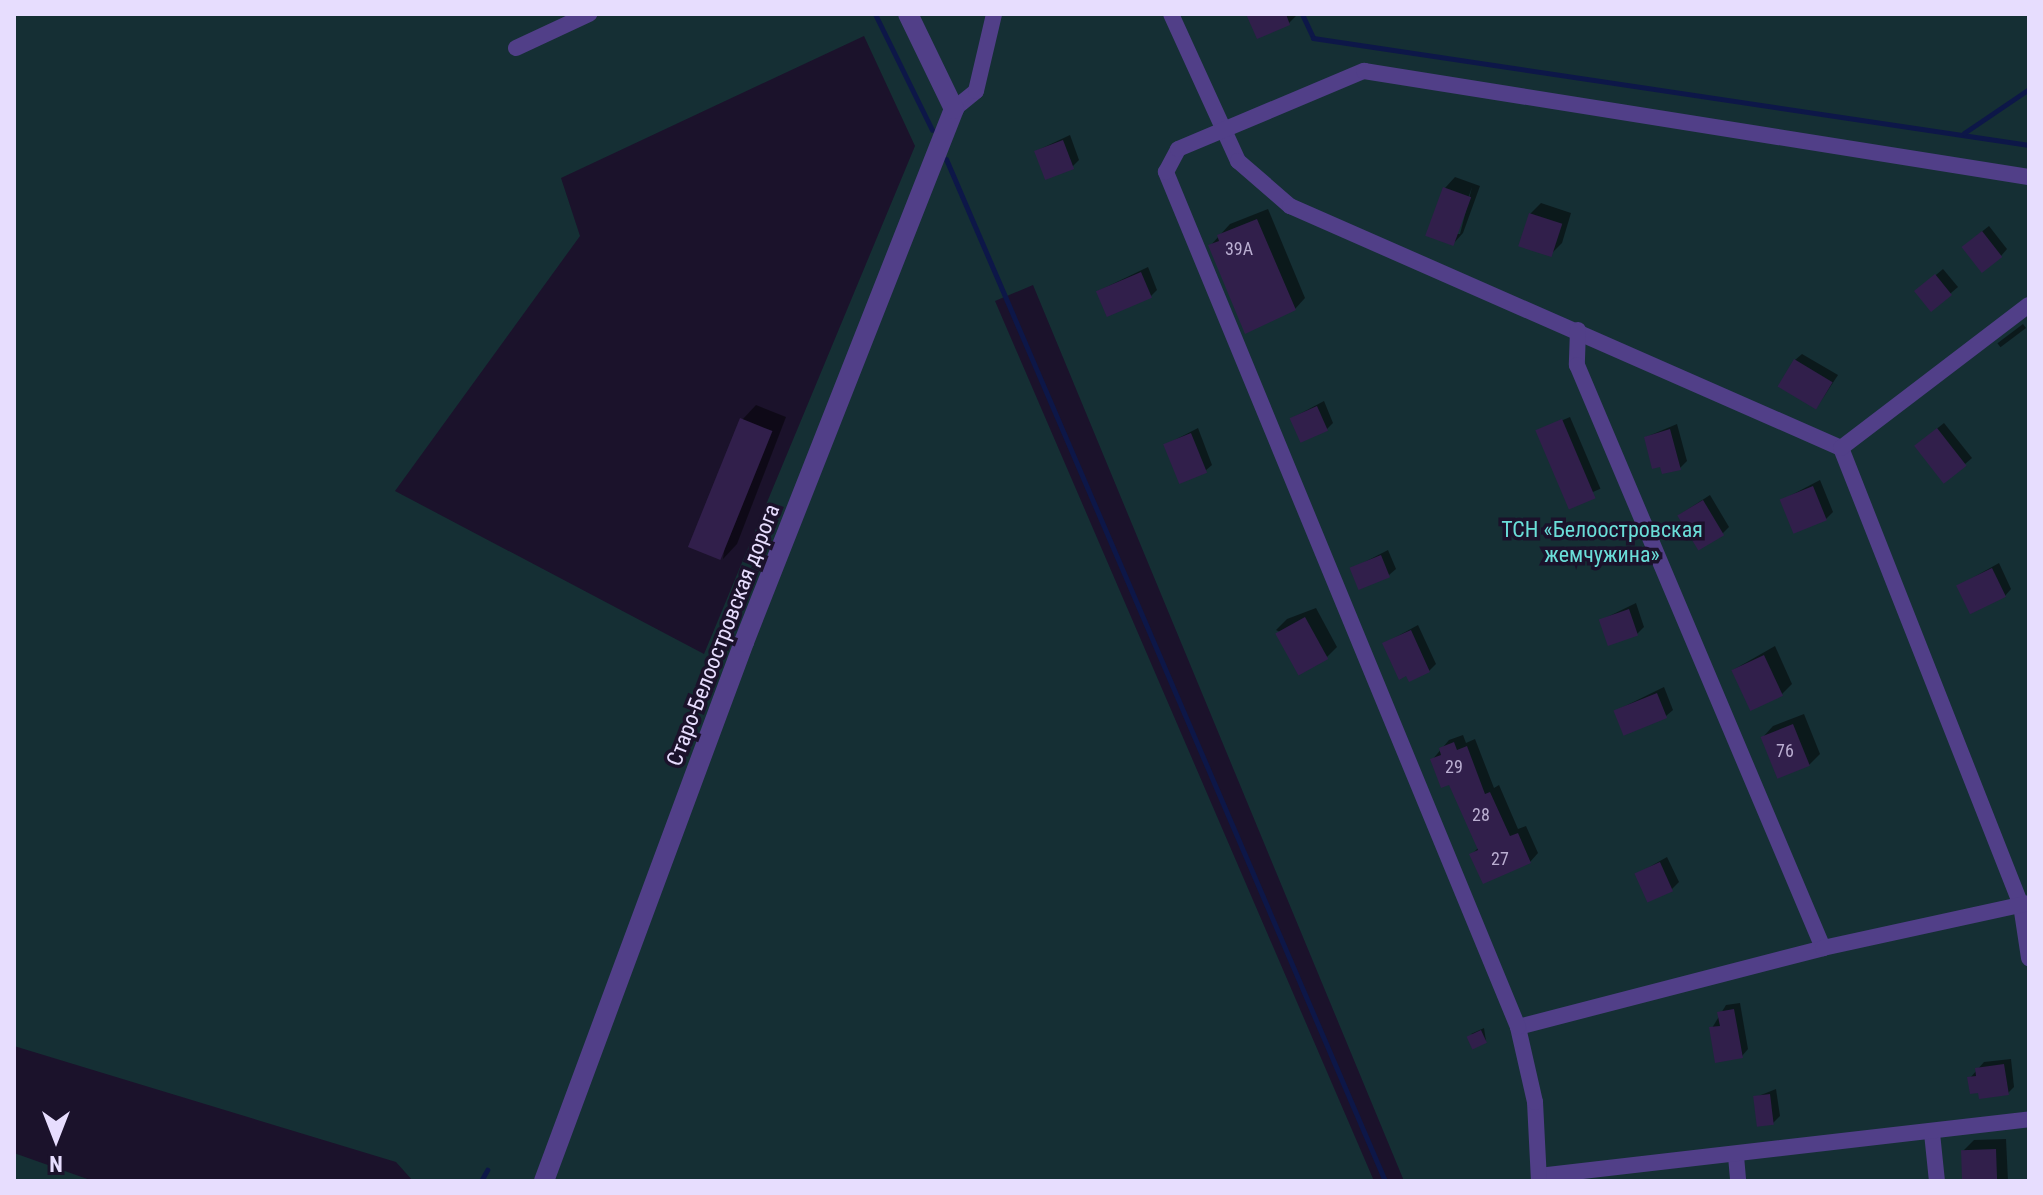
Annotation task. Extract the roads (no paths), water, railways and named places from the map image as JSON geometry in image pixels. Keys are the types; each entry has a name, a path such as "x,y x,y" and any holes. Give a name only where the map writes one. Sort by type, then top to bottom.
{"street":[{"path":"516,48 589,14"},
{"path":"908,14 954,109 976,91 994,14"},
{"path":"1171,14 1238,161 1290,206 1841,448 2025,904 2029,958"},
{"path":"2029,177 1364,71 1178,149 1166,172 1518,1027 1535,1102 1539,1179 2029,1119"},
{"name":"Старо-Белоостровская дорога","path":"544,1181 744,642 954,109"},
{"path":"1841,448 2029,305"},
{"path":"1578,330 1577,365 1823,948"},
{"path":"1518,1027 1823,948 2025,904"},
{"path":"1932,1133 1937,1181"},
{"path":"1736,1156 1738,1181"}],"waterway":[{"path":"875,14 932,130"},
{"path":"1302,14 1313,38 2029,145"},
{"path":"1964,133 2029,89"},
{"path":"946,159 1385,1181"},
{"path":"481,1181 487,1170"}],"park label":[{"name":"ТСН «Белоостровская жемчужина»","path":"1602,542"}]}
